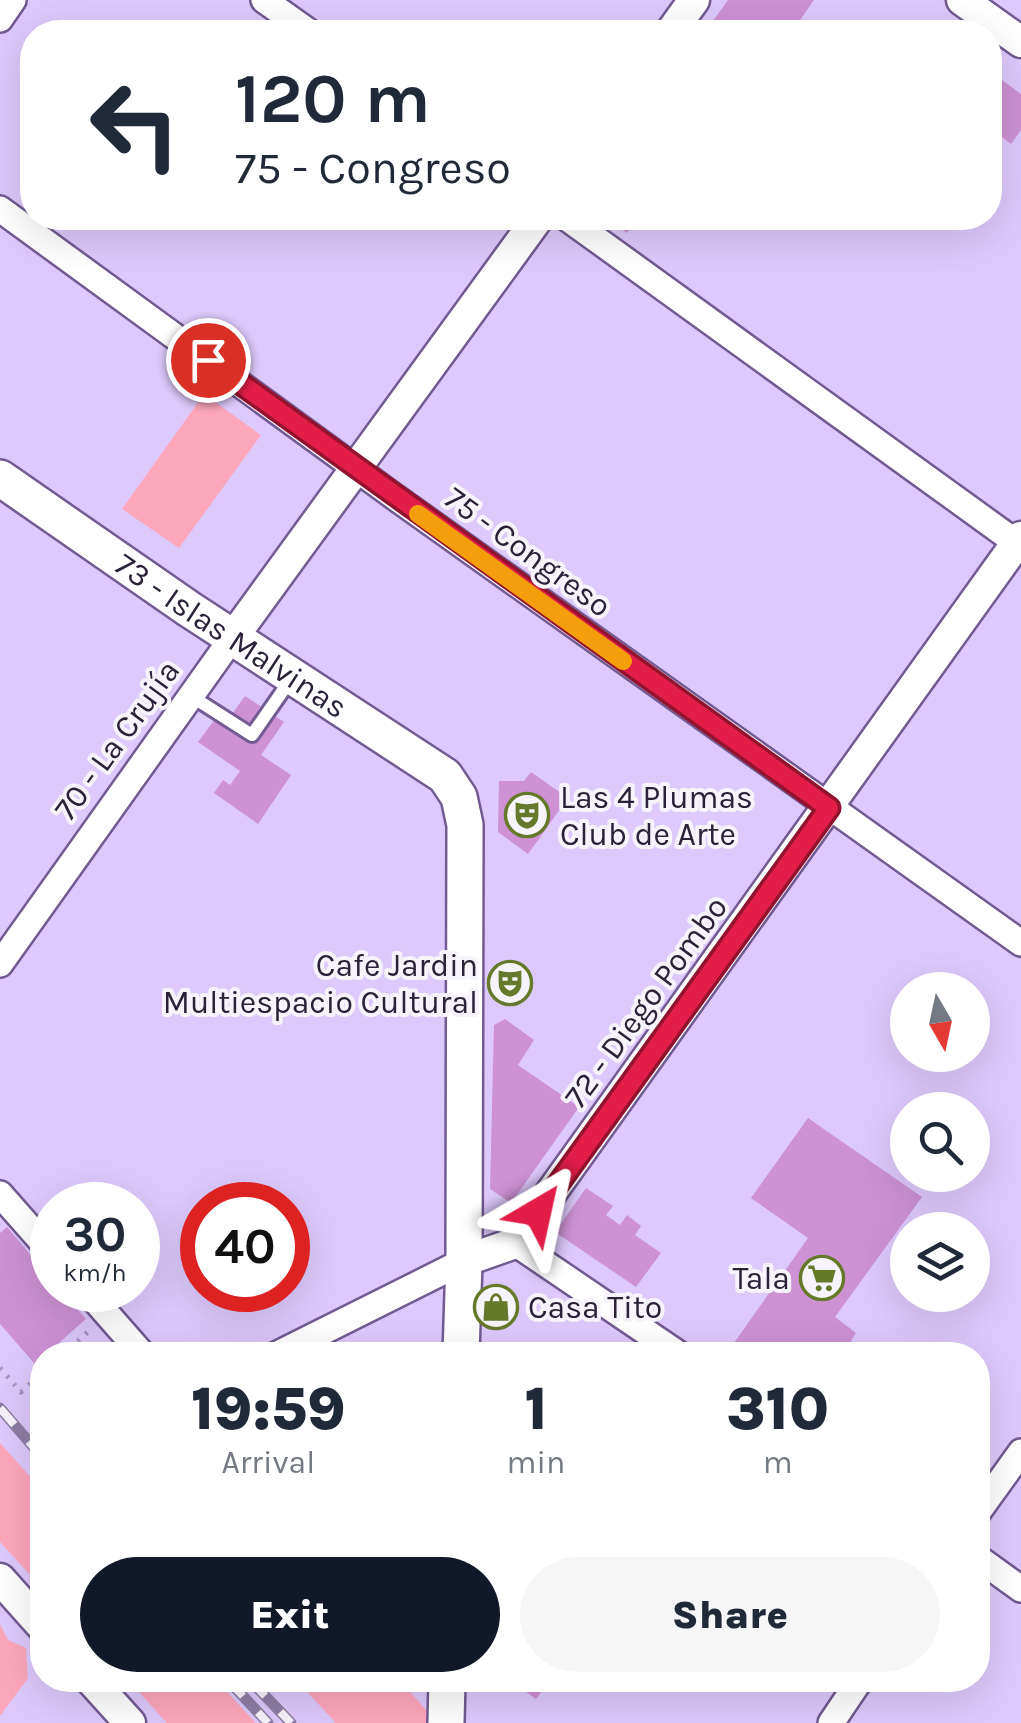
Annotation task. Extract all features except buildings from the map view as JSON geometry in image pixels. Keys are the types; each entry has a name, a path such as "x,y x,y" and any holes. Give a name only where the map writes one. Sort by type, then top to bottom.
{"main road":[{"name":"73 - Islas Malvinas","path":"0,478 445,776 458,797 465,825 464,1262"},
{"path":"461,1342 464,1262"}],"street":[{"path":"0,18 13,0"},
{"path":"264,0 292,20"},
{"path":"962,0 990,20"},
{"name":"75 - Congreso","path":"28,230 1021,943"},
{"name":"70 - La Crujía","path":"0,964 529,230"},
{"path":"585,230 1020,542"},
{"name":"72 - Diego Pombo","path":"515,1243 1020,542"},
{"path":"0,1194 30,1228"},
{"path":"302,1342 464,1262 515,1243 661,1342"},
{"path":"108,1314 132,1342"},
{"path":"990,1495 1021,1452"},
{"path":"990,1567 1021,1589"},
{"path":"0,1580 30,1613"},
{"path":"102,1692 130,1723"},
{"path":"831,1723 852,1692"}],"lane":[{"path":"192,696 252,735 293,677"}],"path":[{"path":"77,1342 108,1314"},
{"path":"0,1368 22,1392 30,1384"}],"shaded area":[{"path":"204,394 261,435 179,548 122,509"},
{"path":"0,1443 30,1477 30,1575 0,1542"},
{"path":"0,1624 8,1640 26,1648 28,1678 0,1716"},
{"path":"139,1692 227,1692 256,1723 167,1723"},
{"path":"307,1692 410,1692 432,1717 432,1723 336,1723"}],"railway":[{"path":"0,1408 30,1443"},
{"path":"239,1692 268,1723"},
{"path":"261,1692 291,1723"}],"slow traffic":[{"path":"418,514 623,661"}],"place":[{"name":"Las 4 Plumas Club de Arte","path":"527,815"},
{"name":"Cafe Jardin Multiespacio Cultural","path":"510,983"},
{"name":"Tala","path":"822,1278"},
{"name":"Casa Tito","path":"496,1307"}],"route":[{"path":"208,360 829,808 538,1212"}]}
